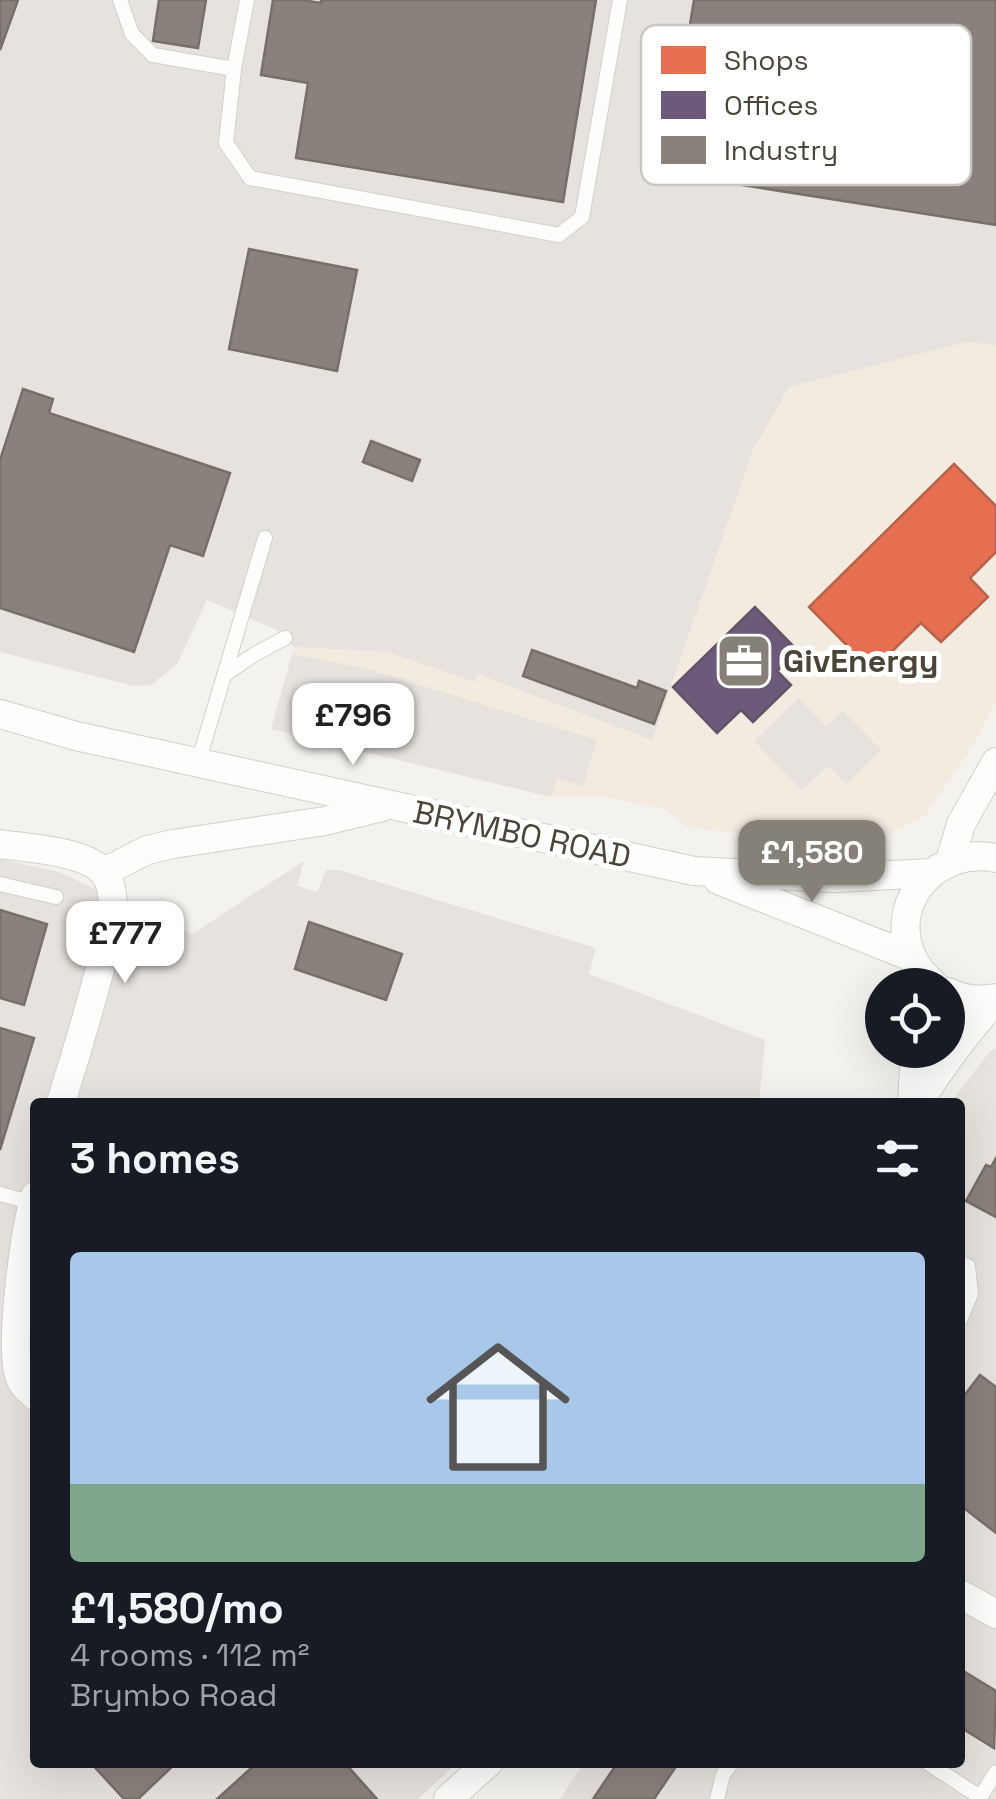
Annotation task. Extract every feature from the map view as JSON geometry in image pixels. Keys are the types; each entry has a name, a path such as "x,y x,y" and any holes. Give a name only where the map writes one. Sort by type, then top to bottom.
{"street":[{"name":"BRYMBO ROAD","path":"0,714 76,736 694,871 835,878 940,867 982,855 996,858"},
{"path":"920,968 906,928 909,908 914,895 940,867 996,762"},
{"path":"104,872 147,850 325,821 388,806"},
{"path":"0,844 90,861 104,872 110,887 112,920 63,1098"},
{"name":"BRYMBO ROAD","path":"694,871 907,968"},
{"path":"965,998 996,999"},
{"path":"918,1098 996,999"},
{"path":"915,1098 916,1068"},
{"path":"30,1223 22,1270 16,1362 21,1382 30,1391"},
{"path":"965,1597 996,1614"},
{"path":"448,1799 482,1768"}],"lane":[{"path":"120,0 132,34 152,55 234,69"},
{"path":"247,0 226,143 250,178 559,235 582,217 620,0"},
{"path":"198,763 265,538"},
{"path":"224,676 286,638"},
{"path":"0,884 56,897"},
{"path":"0,1194 30,1199"},
{"path":"965,1265 972,1294 965,1312"},
{"path":"718,1799 728,1768"},
{"path":"935,1768 979,1798 996,1772"}],"shaded area":[{"path":"0,0 996,0 996,345 967,342 789,387 753,450 652,740 478,674 475,682 387,652 294,647 277,630 207,600 177,664 151,685 134,686 0,652"},
{"path":"967,342 996,345 996,701 976,741 926,815 881,839 821,844 687,827 665,810 605,797 551,797 271,729 294,647 387,652 474,681 477,674 753,450 789,387"},
{"path":"292,654 369,669 597,740 583,786 557,779 551,797 271,729"},
{"path":"799,698 826,726 843,711 881,750 846,784 828,766 802,790 754,741"},
{"path":"0,859 59,872 192,934 304,861 297,886 317,892 326,870 339,870 596,948 589,974 765,1040 759,1098 30,1098 30,1768 452,1768 418,1799 0,1799"},
{"path":"996,1047 996,1799 560,1799 581,1768 965,1768 965,1098 954,1098"}],"building: Shops":[{"path":"954,464 996,506 996,552 970,578 988,597 941,642 921,623 872,671 809,607"}],"building: Offices":[{"name":"GivEnergy","path":"755,607 798,651 777,671 791,685 753,722 741,710 717,733 673,687"}],"building: Industry":[{"path":"0,0 18,0 0,50"},
{"path":"159,0 206,0 198,48 153,41"},
{"path":"273,0 596,0 563,202 296,158 308,83 261,75"},
{"path":"694,0 996,0 996,225 742,185 971,185 971,25 690,25"},
{"path":"249,249 357,270 337,371 229,349"},
{"path":"23,389 53,399 49,413 230,473 203,556 170,545 134,652 0,608 0,460"},
{"path":"371,441 420,460 412,481 363,462"},
{"path":"532,650 637,688 639,681 666,691 654,724 523,676"},
{"path":"0,910 47,924 24,1005 0,998"},
{"path":"309,922 402,954 386,1000 295,969"},
{"path":"0,1028 34,1038 0,1150"},
{"path":"996,1158 996,1217 966,1201 986,1165 991,1167"},
{"path":"980,1375 996,1387 996,1533 965,1509 965,1394"},
{"path":"965,1672 996,1691 994,1748 965,1730"},
{"path":"96,1768 171,1768 138,1799 124,1799"},
{"path":"251,1768 349,1768 377,1799 217,1799"},
{"path":"614,1768 675,1768 654,1799 593,1799"}],"place":[{"name":"GivEnergy","path":"744,661"}]}
